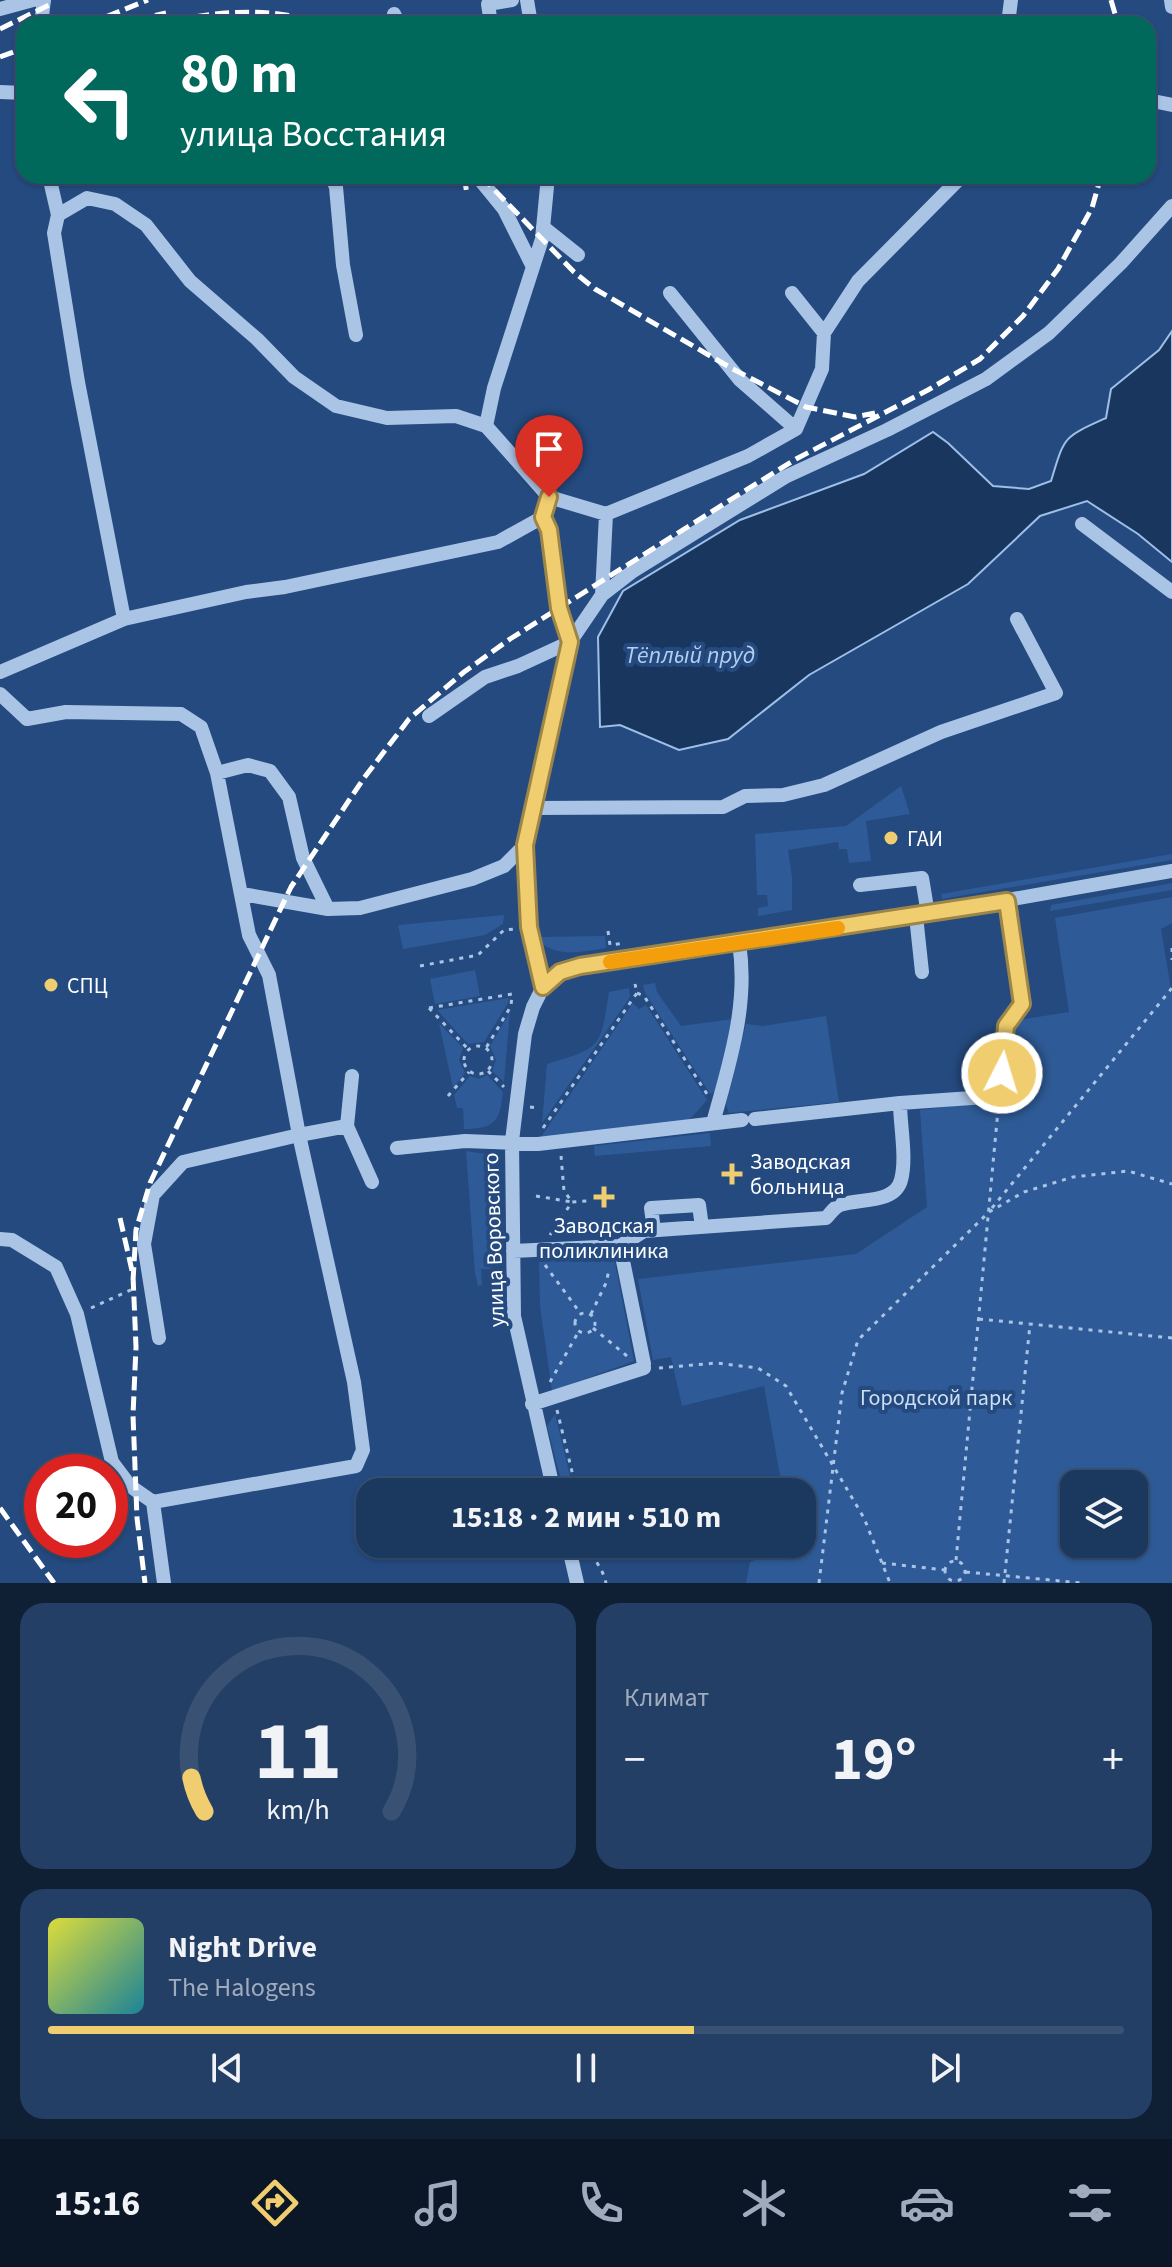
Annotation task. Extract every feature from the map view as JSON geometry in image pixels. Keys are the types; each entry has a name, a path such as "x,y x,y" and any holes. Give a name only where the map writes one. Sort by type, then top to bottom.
{"street":[{"path":"0,9 33,0"},
{"path":"490,16 488,4 512,0"},
{"path":"1171,0 1172,7"},
{"path":"51,184 58,215 54,233 78,382 124,619"},
{"path":"335,184 343,265 356,335"},
{"path":"484,184 504,209 533,267"},
{"path":"486,426 494,388 533,267 543,227 547,184"},
{"path":"58,215 87,198 115,204 146,225 190,281 257,339 294,377 336,406 387,418 456,416 486,426 549,497 606,514 748,456 796,429 822,369 824,333 858,281 954,184"},
{"path":"1172,206 1121,263 1049,333 986,379 887,430 785,477 633,571 602,595 570,642 525,845 529,927 543,987 560,972 580,966 922,915 1172,871"},
{"path":"543,227 578,255"},
{"path":"670,293 740,380 796,429"},
{"path":"792,293 824,333"},
{"path":"549,497 543,517 549,530 559,608 570,642"},
{"path":"602,595 606,514"},
{"path":"0,672 124,619 498,542 543,517"},
{"path":"1082,524 1172,592"},
{"path":"534,808 723,807 745,796 783,795 824,785 941,732 1056,693 1017,619"},
{"path":"429,716 485,677 570,642"},
{"path":"0,694 27,719 66,712 181,714 201,727 217,773 249,935 269,975 299,1135 354,1382 363,1450 356,1466 153,1502 130,1486 112,1462 77,1314 56,1267 12,1240 0,1239"},
{"path":"217,773 248,765 270,771 289,797 303,858 328,909"},
{"path":"242,894 328,909 360,908 472,879 504,866 525,845"},
{"path":"860,885 922,878 922,972"},
{"path":"397,1148 465,1141 538,1144 900,1103 1000,1096 1006,1026 1022,1004 1007,901"},
{"path":"713,1123 740,1022 743,963 739,943"},
{"name":"улица Воровского","path":"543,987 525,1034 512,1141 513,1251 514,1316 550,1478"},
{"path":"352,1076 347,1126 372,1182"},
{"path":"513,1251 620,1246 644,1231 826,1218 837,1205 878,1198 896,1191 901,1181 902,1167 900,1103"},
{"path":"159,1338 144,1244 153,1195 183,1162 347,1126"},
{"path":"654,1230 651,1208 699,1205 702,1227"},
{"path":"532,1404 550,1393 644,1366 620,1246"},
{"path":"153,1502 164,1583"},
{"path":"571,1558 577,1583"}],"path":[{"path":"420,966 478,955 504,930 529,927"},
{"path":"1172,948 1172,960"},
{"path":"539,1134 637,993 635,984"},
{"path":"819,1583 842,1393 858,1340 989,1212 1172,988"},
{"path":"637,993 644,996 709,1098"},
{"path":"468,1049 429,1008 512,994 511,1006 486,1048"},
{"path":"479,1045 486,1048 492,1061 488,1071 469,1072 463,1059 468,1049 479,1045"},
{"path":"488,1071 504,1087"},
{"path":"448,1096 469,1072"},
{"path":"956,1560 1000,1096"},
{"path":"530,1107 540,1108"},
{"path":"560,1142 564,1191 572,1202"},
{"path":"989,1212 1024,1192 1073,1177 1128,1171 1172,1184"},
{"path":"536,1196 572,1202 587,1201"},
{"path":"547,1243 572,1202"},
{"path":"539,1257 581,1314"},
{"path":"579,1331 590,1332 593,1328 595,1323 591,1314 610,1267"},
{"path":"77,1314 134,1289 149,1276"},
{"path":"581,1314 591,1314"},
{"path":"574,1478 550,1393 579,1331 575,1322 581,1314"},
{"path":"979,1319 1172,1338"},
{"path":"1004,1583 1030,1324"},
{"path":"593,1328 610,1344 644,1366"},
{"path":"674,1367 716,1363 758,1368 786,1386 864,1518 890,1583"},
{"path":"595,1558 603,1570 606,1583"},
{"path":"956,1560 965,1566 966,1572 955,1582 946,1576 945,1570 956,1560"},
{"path":"882,1563 945,1570"},
{"path":"966,1572 1081,1583"}],"green space":[{"path":"901,786 910,814 866,821 871,861 849,863 847,849 839,849 838,842 788,850 792,910 758,916 758,908 768,906 767,895 757,895 755,834 846,826"},
{"path":"1172,854 1172,860 942,899 941,894"},
{"path":"1172,883 1172,890 1050,911 1051,905"},
{"name":"Городской парк","path":"1172,897 1172,923 1161,929 1172,995 1172,1583 746,1583 750,1562 759,1558 816,1558 816,1478 780,1478 764,1386 682,1406 671,1357 653,1360 638,1279 856,1254 927,1207 920,1110 1003,1100 1012,1021 1069,1012 1055,918"},
{"path":"504,915 503,924 485,935 403,949 398,925"},
{"path":"605,936 606,948 568,952 550,949 535,937"},
{"path":"475,970 480,996 435,1004 430,979"},
{"path":"655,983 657,992 681,1026 733,1019 715,1090 711,1095 645,993 643,985"},
{"path":"629,988 630,997 542,1123 547,1064 579,1054 595,1043 603,1025 609,992"},
{"path":"509,998 484,1042 468,1044 437,1010"},
{"path":"633,1003 639,1009 646,1005 707,1100 691,1118 680,1123 541,1137"},
{"path":"510,1012 504,1082 492,1071 496,1060 490,1046"},
{"path":"826,1016 839,1102 729,1113 726,1104 746,1024 763,1026"},
{"path":"439,1023 463,1048 459,1060 465,1073 453,1088"},
{"path":"487,1075 503,1092 498,1116 489,1125 464,1129 463,1108 457,1108 454,1095 470,1076 479,1079"},
{"path":"710,1133 711,1146 595,1156 594,1146"},
{"path":"466,1151 492,1155 501,1166 499,1261 491,1269 481,1269 482,1285 478,1286 475,1273"},
{"path":"613,1252 634,1361 552,1391 540,1306 539,1257"},
{"path":"555,1414 571,1478 560,1478 547,1426"}],"water":[{"name":"Тёплый пруд","path":"1172,331 1172,562 1138,534 1087,501 1040,516 968,584 809,675 728,739 679,750 620,725 600,727 598,637 623,591 740,520 864,474 933,432 993,486 1029,489 1051,481 1067,440 1106,418 1111,389 1159,350"}],"railway":[{"path":"108,16 148,0"},
{"path":"1111,0 1116,16"},
{"path":"27,16 49,5"},
{"path":"203,16 238,12 289,16"},
{"path":"152,16 166,13"},
{"path":"0,29 16,21"},
{"path":"0,57 16,51"},
{"path":"465,184 467,194"},
{"path":"489,184 574,272 595,289 731,368 806,407 855,417 875,413"},
{"path":"133,1281 136,1230 150,1183 291,887 364,778 409,719 464,672 510,639 735,497 796,459 928,390 980,359 1023,316 1058,269 1092,208 1099,184"},
{"path":"120,1218 133,1275 137,1518 145,1583"},
{"path":"0,1508 54,1583"}],"slow traffic":[{"path":"610,962 838,928"}],"place":[{"name":"ГАИ","path":"891,838"},
{"name":"СПЦ","path":"51,985"},
{"name":"Заводская больница","path":"732,1174"},
{"name":"Заводская поликлиника","path":"604,1197"}],"route":[{"path":"549,497 543,517 549,530 559,608 570,642 525,845 529,927 543,987 560,972 580,966 1007,901 1022,1004 1006,1026 1002,1073"}]}
